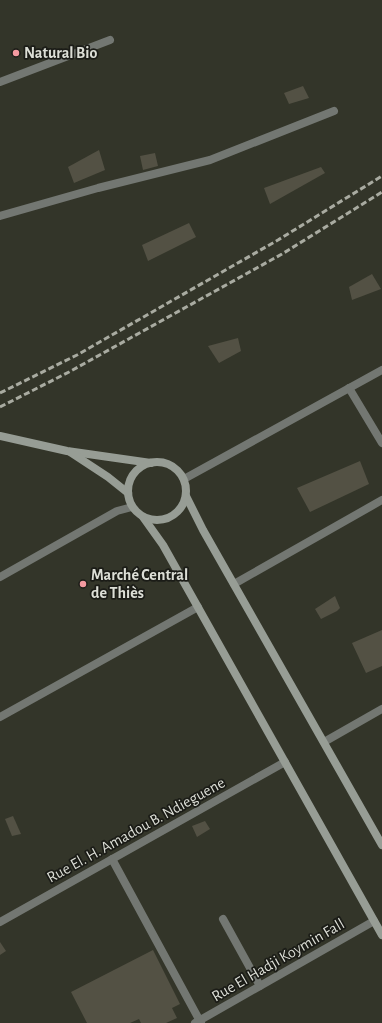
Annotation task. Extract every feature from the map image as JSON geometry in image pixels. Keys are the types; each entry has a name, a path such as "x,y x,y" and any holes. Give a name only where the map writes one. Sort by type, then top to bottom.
{"main road":[{"path":"0,436 67,451 151,463"},
{"path":"67,451 108,477 128,493"},
{"path":"161,462 170,465 178,471 184,479 186,496 183,505 178,512 170,518 152,520 143,517 132,507 128,493 129,484 137,470 144,465 161,462"},
{"path":"186,496 203,530 382,845"},
{"path":"143,517 163,545 382,935"}],"street":[{"path":"0,82 110,40"},
{"path":"0,216 98,188 210,160 334,111"},
{"path":"184,479 382,370"},
{"path":"349,388 382,443"},
{"path":"234,584 382,500"},
{"path":"0,577 117,511 132,507"},
{"path":"0,717 198,607"},
{"path":"324,742 382,709"},
{"name":"Rue El. H. Amadou B. Ndieguene","path":"0,922 285,762"},
{"path":"112,859 199,1022"},
{"path":"222,919 260,986"},
{"name":"Rue El Hadji Koymin Fall","path":"199,1022 374,921"}],"building":[{"path":"303,86 309,98 289,104 284,93"},
{"path":"99,150 105,170 74,183 68,167"},
{"path":"155,153 158,166 143,170 140,156"},
{"path":"321,167 325,173 270,204 264,188"},
{"path":"189,223 196,237 148,261 142,245"},
{"path":"372,274 381,289 352,300 349,287"},
{"path":"238,338 241,351 219,363 208,346"},
{"path":"360,461 369,484 310,512 297,488"},
{"path":"335,596 340,608 321,619 315,609"},
{"path":"382,630 382,666 366,673 352,643"},
{"path":"13,816 21,834 12,836 5,819"},
{"path":"205,821 210,829 197,837 192,826"},
{"path":"0,942 6,951 0,955"},
{"path":"153,950 180,1004 172,1008 177,1018 166,1023 141,1023 139,1019 130,1023 87,1023 71,992"}],"railway":[{"path":"0,393 77,355 278,240 382,176"},
{"path":"0,407 69,372 282,254 382,192"}],"place":[{"name":"Natural Bio","path":"16,53"},
{"name":"Marché Central de Thiès","path":"83,584"}]}
